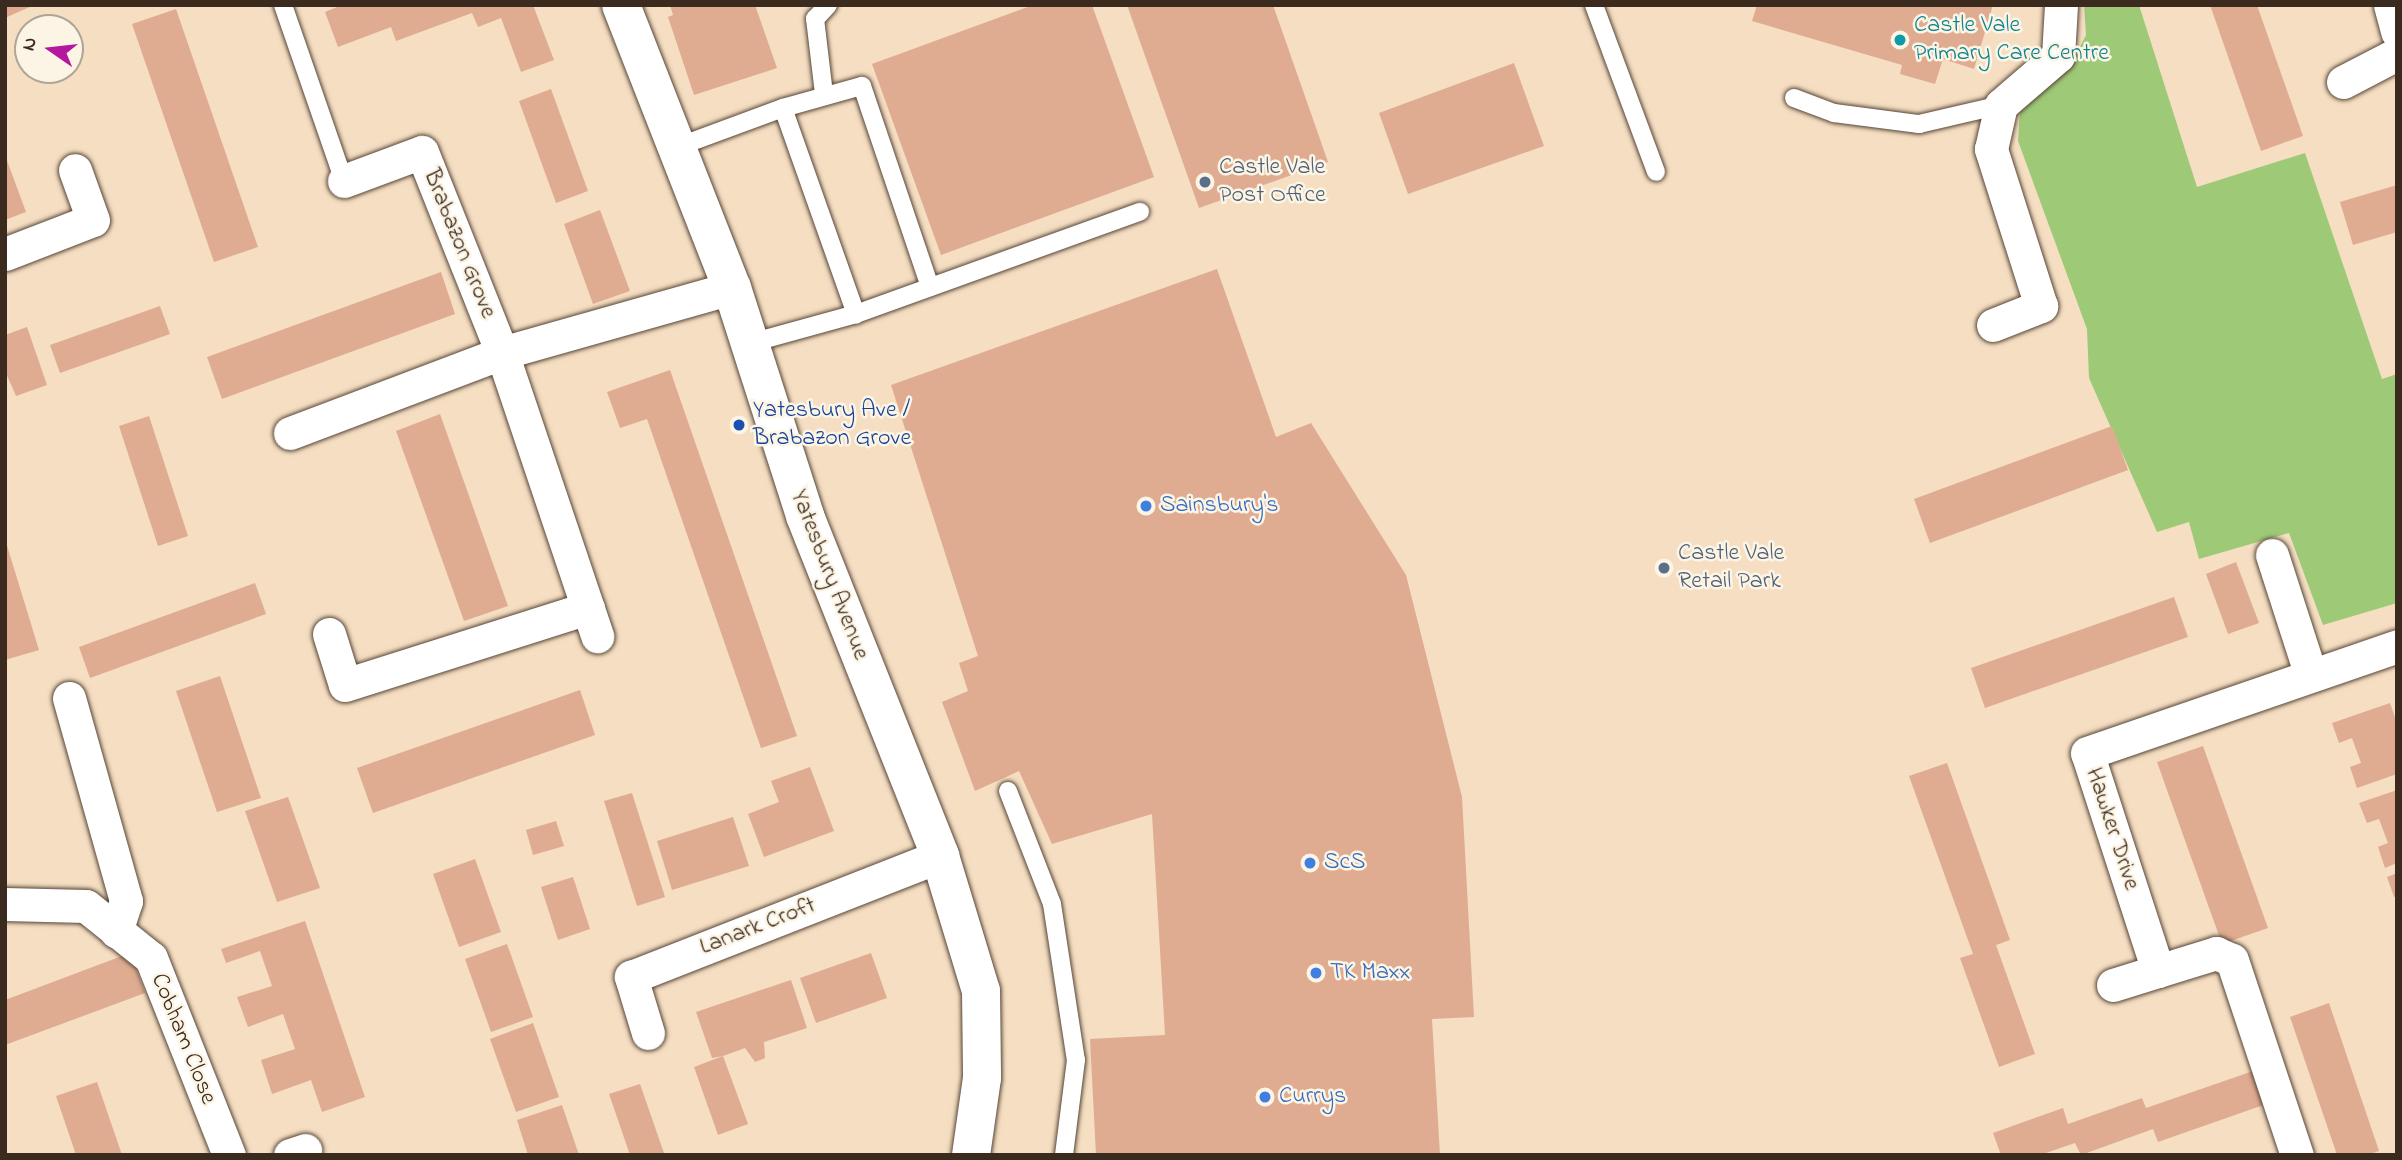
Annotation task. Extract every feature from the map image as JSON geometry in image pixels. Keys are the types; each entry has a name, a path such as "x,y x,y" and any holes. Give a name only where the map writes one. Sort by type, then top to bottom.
{"street":[{"name":"Yatesbury Avenue","path":"621,5 680,146 732,288 747,344 805,516 940,856 981,990 982,1078 971,1155"},
{"path":"1993,324 2041,306 1991,149 2001,105 2058,56 2061,5"},
{"path":"2390,5 2397,32"},
{"path":"2343,82 2397,54"},
{"name":"Brabazon Grove","path":"329,634 345,685 593,622 502,353 422,152 344,181"},
{"path":"5,254 93,220 75,170"},
{"path":"290,433 502,353 732,288"},
{"path":"2272,555 2310,673"},
{"name":"Hawker Drive","path":"2158,971 2087,753 2310,673 2397,646"},
{"path":"69,698 126,901 117,931"},
{"name":"Lanark Croft","path":"648,1033 631,976 940,856"},
{"name":"Cobham Close","path":"5,904 86,906 151,958 229,1155"},
{"path":"2113,985 2216,953 2231,961 2297,1155"}],"lane":[{"name":"Brabazon Grove","path":"283,5 344,181"},
{"path":"824,94 815,19 828,5"},
{"path":"1594,5 1656,172"},
{"path":"680,146 783,108 858,85 865,90 930,287"},
{"path":"1794,98 1834,113 1919,124 2001,105"},
{"path":"783,108 856,314"},
{"path":"747,344 856,314 1140,212"},
{"path":"1008,791 1052,904 1076,1060 1065,1155"}],"green space":[{"path":"2084,5 2139,5 2197,187 2305,153 2382,379 2397,374 2397,603 2323,625 2289,533 2199,559 2189,522 2157,532 2089,378 2087,329 2018,141 2020,110 2073,61 2086,35"}],"building":[{"path":"5,5 34,5 5,18"},
{"path":"342,5 533,5 554,60 521,72 501,18 478,27 472,13 396,41 391,27 338,47 325,12"},
{"path":"670,5 755,5 777,68 694,95 668,17 673,15"},
{"path":"1033,5 1092,5 1154,177 941,255 872,64"},
{"path":"1127,5 1273,5 1328,162 1199,208"},
{"name":"Castle Vale Primary Care Centre","path":"1757,5 1993,5 1974,69 1943,59 1935,84 1900,74 1902,65 1752,21"},
{"path":"2210,5 2257,5 2303,136 2261,151"},
{"path":"176,9 258,247 214,262 132,24"},
{"path":"1514,63 1544,146 1408,194 1379,113"},
{"path":"551,89 588,191 556,203 519,101"},
{"path":"5,155 26,212 5,220"},
{"path":"2397,185 2397,232 2353,245 2340,202"},
{"path":"600,210 630,291 593,304 564,224"},
{"name":"Sainsbury's","path":"1217,269 1276,437 1311,423 1406,575 1462,797 1474,1017 1432,1019 1440,1155 1096,1155 1090,1039 1165,1035 1152,814 1052,844 1019,771 975,791 942,702 968,691 959,663 978,656 891,385"},
{"path":"441,272 455,314 222,399 207,357"},
{"path":"160,306 170,334 60,373 50,345"},
{"path":"27,327 47,385 16,396 5,371 5,335"},
{"path":"670,370 797,736 761,748 647,419 620,428 607,392"},
{"path":"440,414 508,606 464,621 396,431"},
{"path":"149,416 188,536 158,546 119,426"},
{"path":"2112,426 2128,470 1930,543 1914,499"},
{"path":"5,539 39,650 5,660"},
{"path":"2236,562 2259,623 2228,634 2206,574"},
{"path":"255,583 266,614 90,678 79,647"},
{"path":"2174,597 2188,637 1985,708 1971,668"},
{"path":"220,676 261,798 217,812 176,691"},
{"path":"580,690 595,735 373,813 357,768"},
{"path":"2390,703 2397,723 2397,774 2357,788 2350,767 2361,763 2352,738 2339,743 2332,723"},
{"path":"2203,746 2268,928 2222,944 2157,762"},
{"path":"1947,763 2010,940 1996,945 2035,1054 1999,1067 1960,958 1973,954 1909,776"},
{"path":"810,767 834,831 764,857 748,814 779,802 771,781"},
{"path":"2397,790 2397,863 2385,868 2378,847 2388,843 2379,819 2367,823 2359,803"},
{"path":"632,793 665,897 637,906 604,801"},
{"path":"288,797 320,888 277,902 245,811"},
{"path":"733,817 749,866 672,890 657,841"},
{"path":"556,821 564,846 533,855 526,830"},
{"path":"475,859 501,932 459,947 433,874"},
{"path":"2397,873 2397,896 2394,897 2387,877"},
{"path":"573,877 590,929 558,940 541,887"},
{"path":"305,921 365,1097 322,1112 311,1080 272,1094 261,1060 295,1049 283,1014 248,1027 237,997 272,986 260,951 226,963 221,949"},
{"path":"507,944 533,1017 491,1032 465,959"},
{"path":"130,953 145,993 5,1045 5,1000"},
{"path":"871,953 887,998 816,1023 800,978"},
{"path":"791,980 807,1028 764,1042 765,1058 755,1062 745,1048 712,1058 696,1012"},
{"path":"2329,1003 2379,1151 2367,1155 2337,1155 2290,1017"},
{"path":"533,1023 559,1097 516,1112 490,1039"},
{"path":"723,1056 748,1124 718,1135 694,1067"},
{"path":"2259,1069 2272,1102 2158,1142 2153,1129 2081,1155 2075,1143 2040,1155 2001,1155 1993,1133 2063,1108 2068,1124 2142,1098 2146,1108"},
{"path":"97,1082 122,1155 76,1155 56,1096"},
{"path":"640,1084 664,1153 658,1155 630,1155 609,1094"},
{"path":"562,1105 579,1155 528,1155 517,1120"}],"place":[{"name":"Castle Vale Primary Care Centre","path":"1900,40"},
{"name":"Castle Vale Post Office","path":"1205,182"},
{"name":"Yatesbury Ave / Brabazon Grove","path":"739,425"},
{"name":"Sainsbury's","path":"1146,506"},
{"name":"Castle Vale Retail Park","path":"1664,568"},
{"name":"ScS","path":"1310,863"},
{"name":"TK Maxx","path":"1316,973"},
{"name":"Currys","path":"1265,1097"}]}
